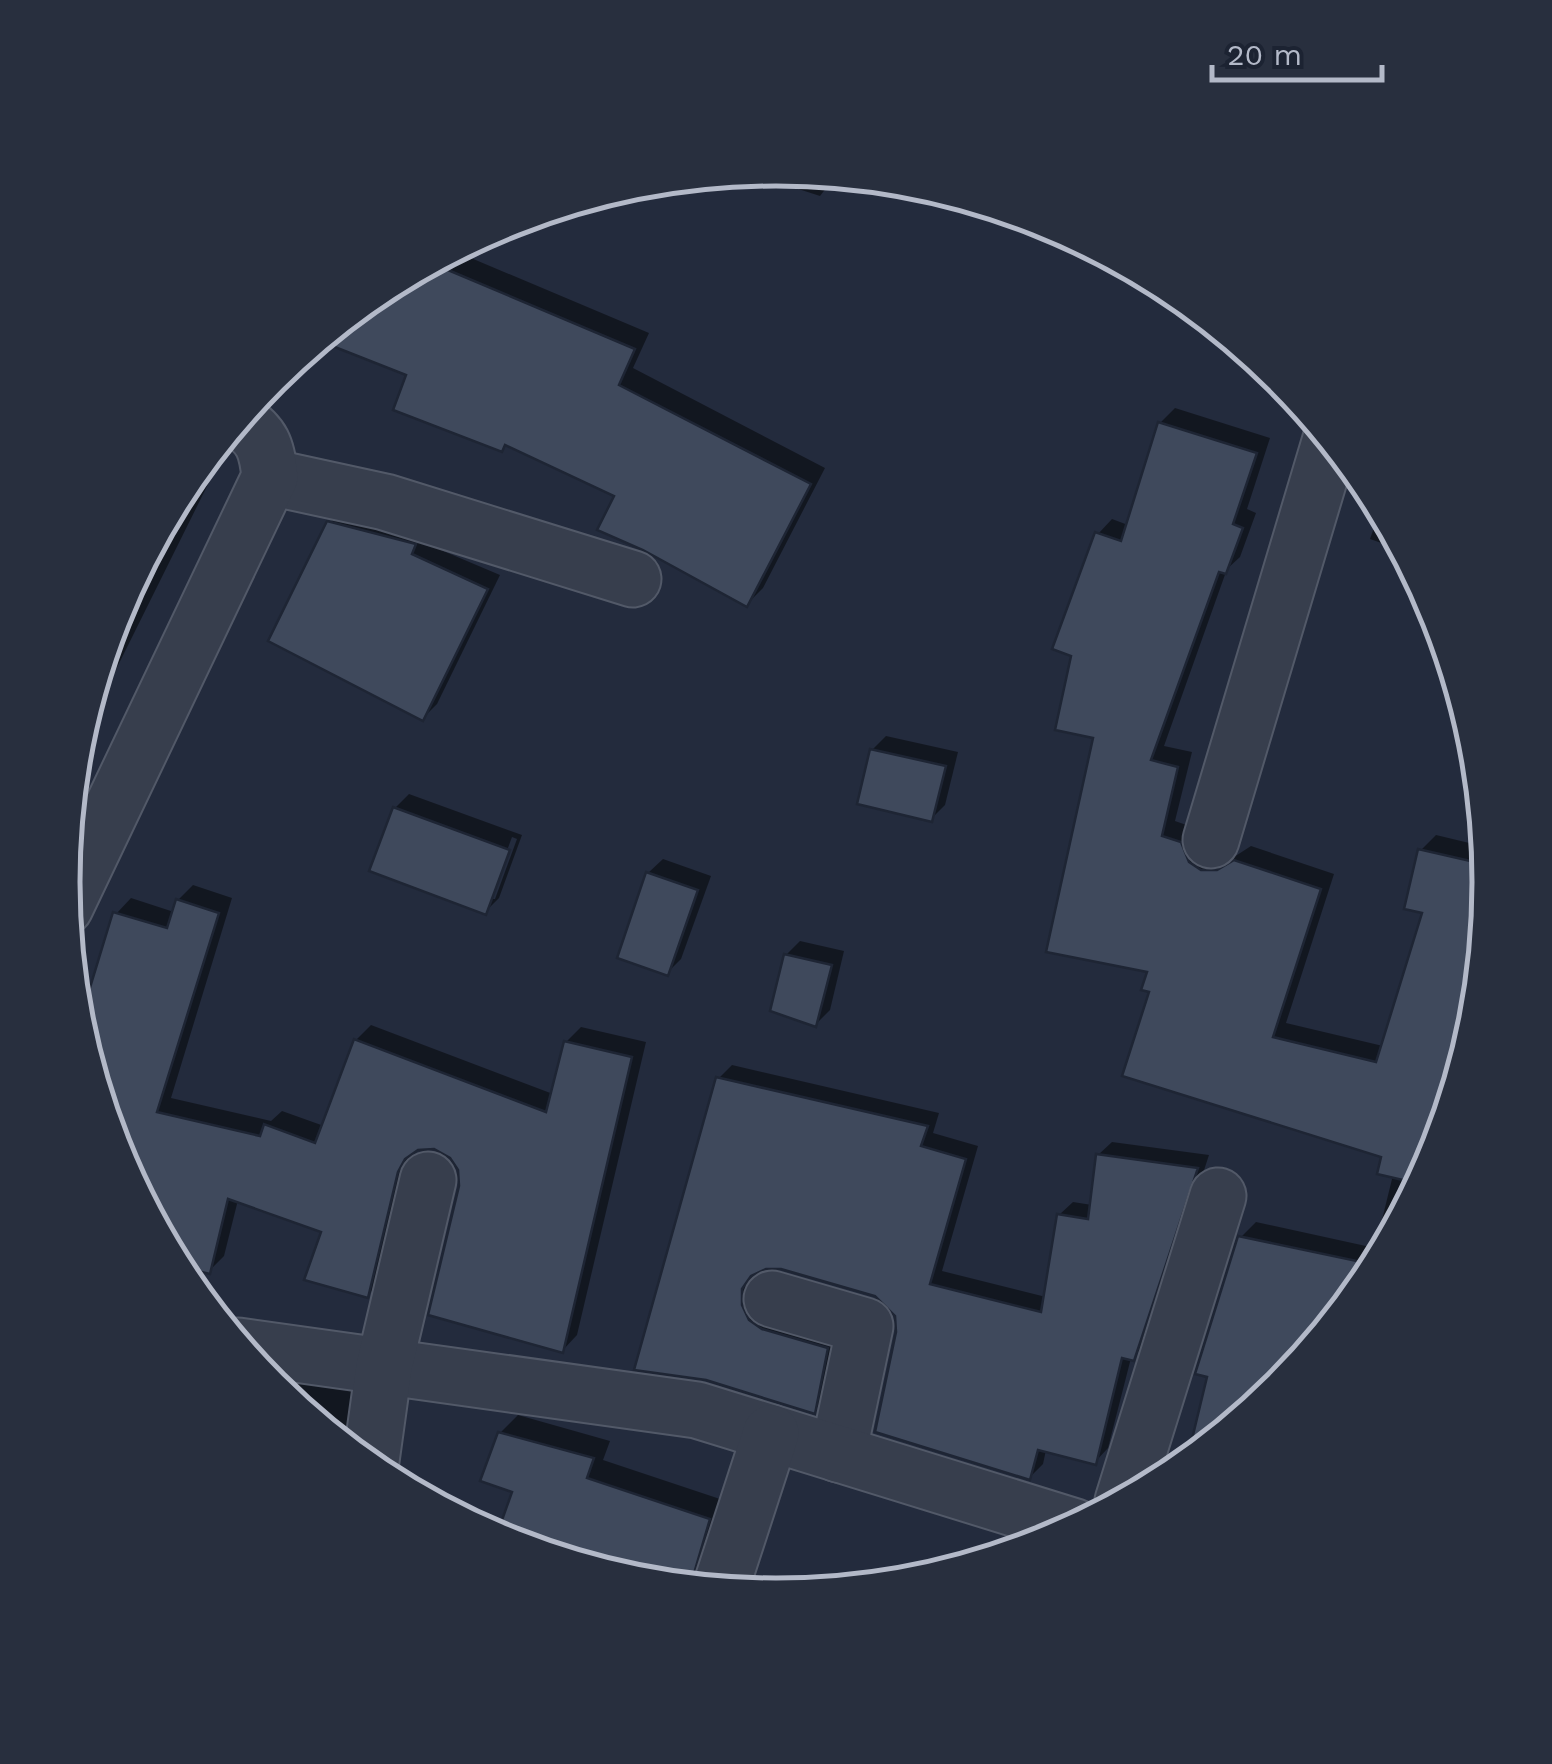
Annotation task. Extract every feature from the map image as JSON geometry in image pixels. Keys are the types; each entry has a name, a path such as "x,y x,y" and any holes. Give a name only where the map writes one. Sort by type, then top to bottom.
{"street":[{"path":"80,875 270,477 267,450 258,432 250,427"},
{"path":"1211,840 1326,456"},
{"path":"270,477 386,502 633,578"},
{"path":"373,1449 384,1367 428,1180"},
{"path":"1130,1481 1218,1196"},
{"path":"772,1299 865,1326 838,1454"},
{"path":"261,1349 697,1410 1053,1520"},
{"path":"724,1576 771,1432"}],"building":[{"path":"446,269 635,349 619,385 811,484 747,607 643,550 597,530 614,496 505,445 502,452 393,410 406,375 333,346 389,303"},
{"path":"1158,422 1257,453 1233,524 1243,528 1226,574 1219,572 1151,760 1178,767 1162,836 1181,842 1189,862 1201,870 1217,870 1234,860 1321,889 1273,1037 1376,1062 1422,913 1404,909 1418,849 1472,861 1471,928 1459,1018 1435,1106 1404,1180 1377,1174 1381,1157 1122,1076 1149,992 1141,990 1147,972 1046,952 1093,738 1055,730 1071,656 1052,649 1095,532 1121,541"},
{"path":"327,521 416,544 412,554 488,589 423,721 268,641"},
{"path":"870,749 946,766 932,822 857,804"},
{"path":"393,807 510,850 486,915 369,871"},
{"path":"646,872 698,890 668,976 617,958"},
{"path":"176,899 219,913 157,1112 260,1136 264,1124 315,1143 354,1039 546,1112 564,1041 632,1057 563,1353 428,1315 459,1186 458,1170 450,1158 434,1149 418,1150 405,1159 398,1172 368,1298 304,1280 321,1232 228,1199 210,1274 199,1271 173,1230 133,1148 104,1062 89,991 113,912 167,928"},
{"path":"784,954 832,965 816,1027 770,1011"},
{"path":"716,1077 928,1126 921,1146 966,1159 930,1284 1041,1312 1057,1214 1088,1219 1096,1154 1198,1168 1134,1361 1122,1358 1096,1465 1038,1450 1030,1480 875,1432 896,1332 895,1316 875,1296 781,1269 766,1269 751,1276 742,1289 742,1305 749,1320 762,1329 828,1348 815,1414 706,1380 634,1370"},
{"path":"1238,1236 1360,1262 1328,1306 1268,1374 1192,1440 1207,1377 1195,1374"},
{"path":"498,1432 594,1458 587,1478 710,1519 694,1573 640,1565 552,1541 502,1521 512,1492 480,1481"}]}
